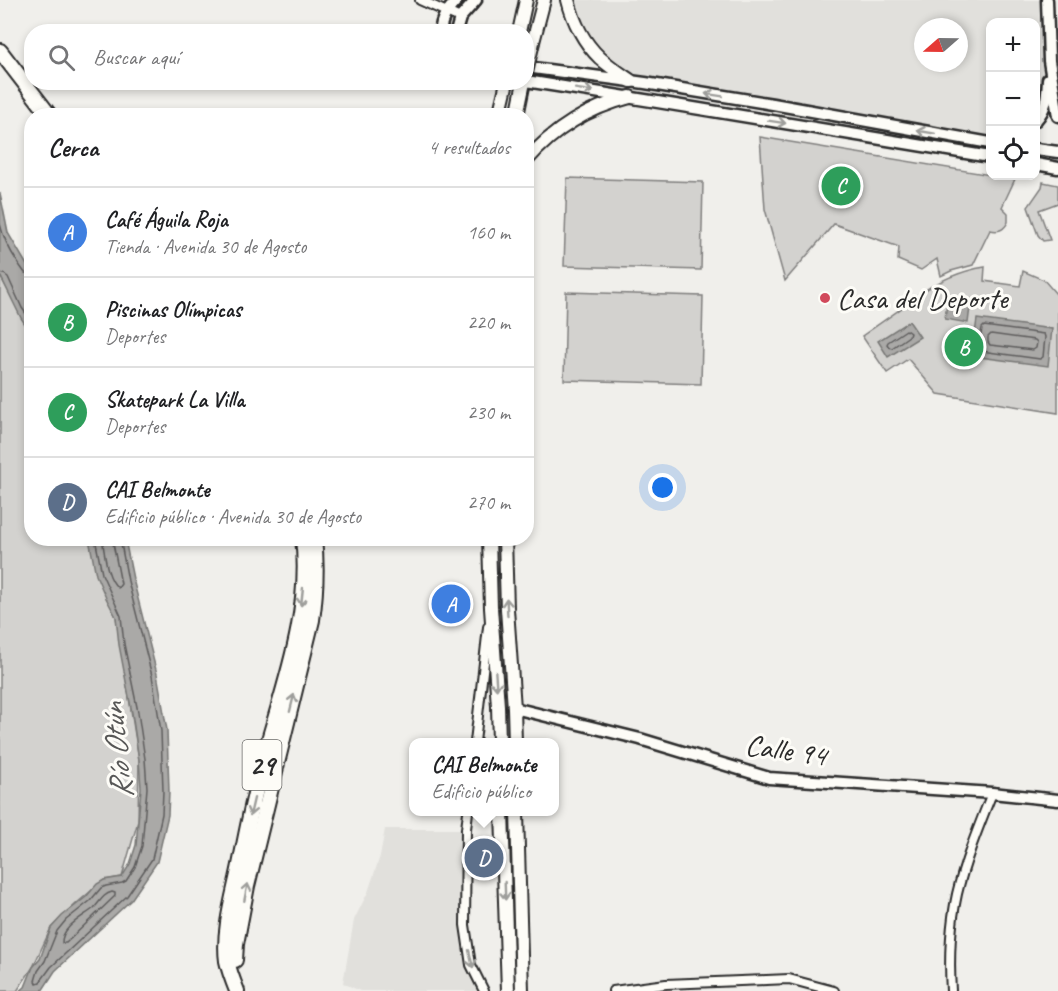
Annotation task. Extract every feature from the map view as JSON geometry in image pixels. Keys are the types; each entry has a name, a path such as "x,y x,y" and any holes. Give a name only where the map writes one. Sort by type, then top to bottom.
{"highway":[{"path":"0,51 24,82"},
{"path":"30,90 44,108"},
{"name":"29","path":"237,991 226,953 230,917 250,814 289,670 300,616 304,578 303,546"},
{"name":"29","path":"243,991 236,969 236,944 247,886 312,620 316,573 314,546"}],"main road":[{"path":"521,24 526,0"},
{"path":"534,38 544,0"},
{"path":"568,0 578,28 588,45 601,59 631,81"},
{"path":"501,108 505,90"},
{"path":"518,108 523,90"},
{"path":"534,153 548,138 573,120 601,106 630,97"},
{"path":"489,546 499,738"},
{"path":"505,546 515,738"},
{"path":"502,816 508,991"},
{"path":"517,816 522,991"}],"street":[{"path":"420,0 460,18"},
{"path":"441,24 446,12 457,0"},
{"path":"458,24 460,18 476,0"},
{"path":"1040,115 1046,104 1049,61 1047,0"},
{"path":"1049,61 1058,116"},
{"path":"534,68 773,104 986,142"},
{"path":"534,83 986,156"},
{"path":"1040,150 1058,152"},
{"path":"1040,165 1058,168"},
{"path":"475,738 491,608"},
{"name":"Calle 94","path":"514,708 640,739 769,778 992,793 1058,800"},
{"path":"951,991 950,942 957,892 992,793"},
{"path":"468,816 465,926 471,965 484,991"},
{"path":"613,991 666,984 789,979 834,991"}],"shaded area":[{"path":"568,0 1047,0 1046,104 1040,114 1040,18 986,18 986,139 631,81 601,59"},
{"path":"760,137 986,174 986,180 1015,180 1002,207 1008,213 1008,222 1005,227 996,231 990,230 973,265 941,276 937,259 921,270 898,260 899,247 834,224 785,281 765,209"},
{"path":"567,178 703,182 701,270 564,266"},
{"path":"1043,182 1058,185 1058,203 1039,210 1050,240 1043,241 1038,235 1028,207"},
{"path":"985,267 984,281 1020,286 1023,271 1044,280 1058,295 1058,413 938,394 908,359 887,373 862,336 932,286 949,277"},
{"path":"0,276 24,319 24,546 92,546 116,617 139,760 138,821 122,877 104,880 77,903 51,928 33,967 17,991 0,991"},
{"path":"566,292 703,296 701,384 564,380"},
{"path":"385,829 466,829 465,925 471,965 484,991 360,991 343,983 354,920 368,892 380,856"}],"water":[{"path":"0,193 8,233 24,260 24,322 0,275"},
{"path":"948,295 971,299 968,323 945,319"},
{"path":"977,319 1052,329 1048,366 972,356"},
{"path":"909,321 920,337 888,357 878,341"},
{"name":"Río Otún","path":"90,546 126,546 157,674 167,730 168,815 157,862 131,900 55,971 42,991 20,991 25,987 33,967 40,959 51,928 97,884 104,880 122,877 130,864 136,845 141,788 139,760 116,617 96,575"}],"place":[{"name":"Skatepark La Villa","path":"841,186"},
{"name":"Casa del Deporte","path":"825,298"},
{"name":"Piscinas Olímpicas","path":"964,347"},
{"name":"Café Águila Roja","path":"451,604"},
{"name":"CAI Belmonte","path":"484,858"}]}
